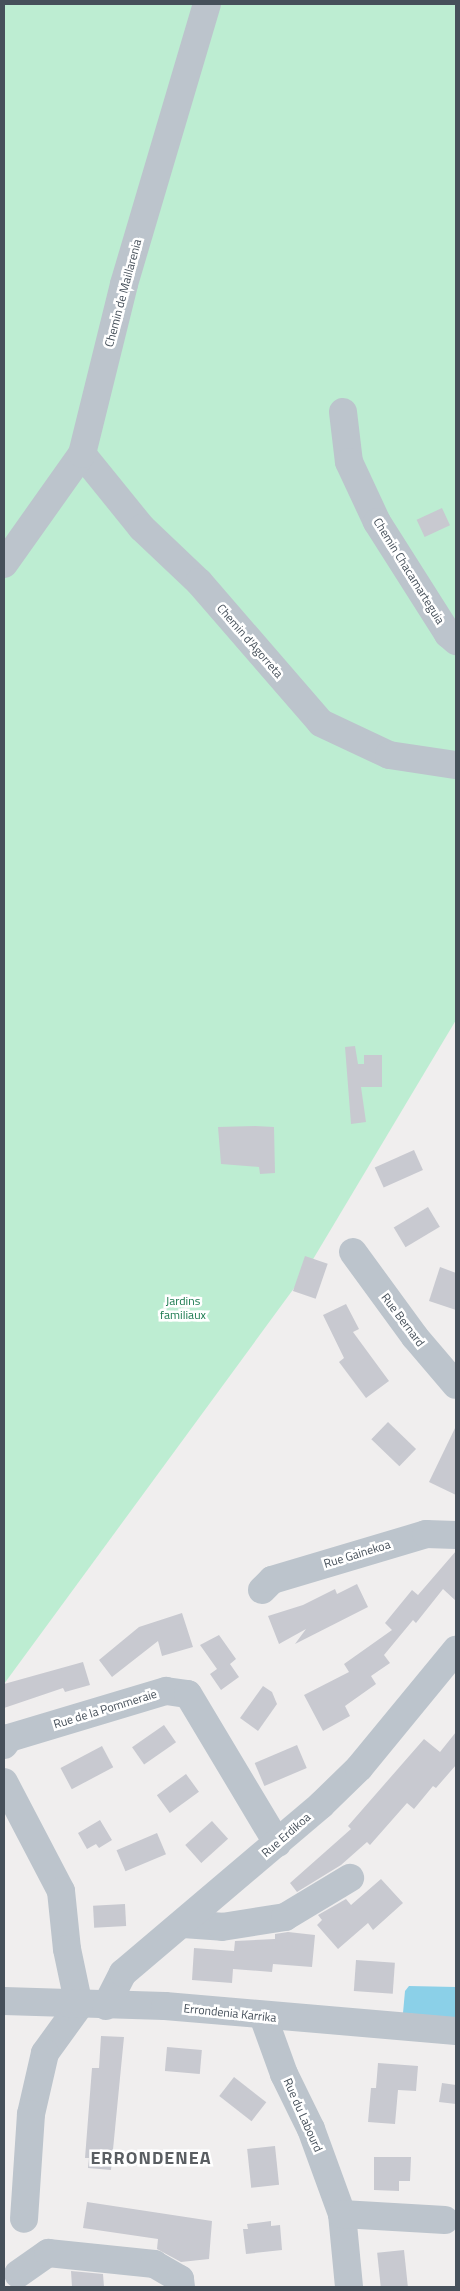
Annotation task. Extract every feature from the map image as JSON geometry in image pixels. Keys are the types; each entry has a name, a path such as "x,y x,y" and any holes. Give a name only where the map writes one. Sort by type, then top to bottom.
{"street":[{"name":"Chemin de Maillarenia","path":"4,564 82,454 124,284 207,4"},
{"name":"Chemin Chacamarteguia","path":"344,412 349,462 377,522 448,634 456,641"},
{"name":"Chemin d'Agorreta","path":"82,454 142,528 199,582 321,723 389,755 456,765"},
{"name":"Rue Bernard","path":"353,1252 415,1337 456,1385"},
{"name":"Rue Gainekoa","path":"262,1590 272,1580 426,1534 456,1535"},
{"name":"Rue Erdikoa","path":"106,2006 122,1973 277,1843 359,1768 456,1650"},
{"name":"Rue de la Pommeraie","path":"4,1746 9,1738 166,1690 188,1694 277,1843"},
{"path":"4,1782 62,1891 67,1949 79,2006 45,2053 31,2114 24,2219"},
{"path":"182,1924 222,1927 285,1916 350,1878"},
{"name":"Errondenia Karrika","path":"4,2001 79,2006 166,2006 263,2016 456,2031"},
{"name":"Rue du Labourd","path":"263,2016 284,2074 311,2129 342,2214 349,2287"},
{"path":"342,2214 445,2220"},
{"path":"14,2278 48,2253 154,2264 180,2279 181,2287"}],"green space":[{"name":"Jardins familiaux","path":"4,4 456,4 456,1020 303,1276 4,1684"}],"water":[{"path":"409,1986 456,1987 456,2018 403,2013 405,1991"}],"building":[{"path":"442,508 450,525 425,537 417,520"},
{"path":"355,1046 358,1064 364,1064 364,1055 382,1055 382,1087 361,1087 366,1122 351,1124 345,1047"},
{"path":"218,1127 274,1127 275,1173 260,1174 259,1167 221,1164"},
{"path":"414,1150 423,1170 384,1188 375,1167"},
{"path":"428,1207 440,1227 406,1247 394,1228"},
{"path":"305,1256 328,1264 316,1299 293,1291"},
{"path":"440,1267 456,1273 456,1310 429,1301"},
{"path":"346,1304 359,1329 353,1332 389,1381 366,1398 339,1362 344,1358 323,1315"},
{"path":"388,1422 416,1449 399,1466 371,1439"},
{"path":"456,1426 456,1495 429,1482"},
{"path":"456,1551 456,1601 443,1589 416,1623 413,1620 384,1655 390,1663 371,1676 376,1684 345,1706 350,1716 323,1731 304,1695 349,1672 344,1664 392,1630 385,1623 412,1590 418,1595"},
{"path":"357,1584 368,1607 295,1644 306,1629 279,1644 268,1616 303,1605 335,1589 337,1594"},
{"path":"182,1613 193,1647 162,1656 158,1641 112,1677 99,1660 139,1627"},
{"path":"219,1635 236,1659 230,1664 239,1677 221,1690 210,1674 217,1669 200,1645"},
{"path":"83,1662 90,1685 65,1692 63,1688 4,1708 4,1684"},
{"path":"263,1686 272,1692 277,1704 258,1731 240,1718"},
{"path":"164,1725 176,1742 144,1765 132,1747"},
{"path":"456,1732 456,1765 436,1788 433,1786 414,1809 407,1803 370,1845 367,1842 341,1865 297,1892 290,1883 351,1829 348,1826 424,1739 440,1752"},
{"path":"297,1745 307,1768 264,1786 255,1763"},
{"path":"102,1746 113,1767 72,1789 61,1768"},
{"path":"186,1774 199,1792 170,1813 157,1795"},
{"path":"100,1820 112,1840 99,1848 96,1844 87,1849 78,1833"},
{"path":"212,1821 228,1839 201,1863 185,1845"},
{"path":"157,1833 166,1854 125,1871 116,1850"},
{"path":"381,1879 403,1903 373,1930 368,1923 338,1949 317,1925 322,1920 318,1915 346,1899 351,1905"},
{"path":"125,1904 126,1926 94,1928 93,1906"},
{"path":"288,1932 315,1935 312,1967 273,1964 272,1972 233,1969 232,1983 192,1980 194,1948 234,1951 235,1941 275,1939 275,1934"},
{"path":"356,1960 395,1963 393,1994 354,1991"},
{"path":"101,2036 124,2037 111,2170 88,2168 89,2158 85,2158 92,2068 99,2068"},
{"path":"167,2047 202,2050 200,2074 165,2071"},
{"path":"378,2063 418,2066 416,2091 398,2090 395,2124 368,2122 371,2088 376,2088"},
{"path":"234,2077 266,2102 252,2121 219,2096"},
{"path":"442,2083 456,2085 456,2104 439,2102"},
{"path":"275,2146 279,2185 251,2188 247,2149"},
{"path":"374,2157 411,2157 410,2181 399,2181 399,2191 374,2190"},
{"path":"87,2202 212,2221 209,2259 181,2262 157,2249 158,2239 83,2228"},
{"path":"271,2221 271,2226 280,2225 282,2250 246,2254 243,2229 248,2229 247,2224"},
{"path":"404,2250 408,2287 381,2287 377,2253"},
{"path":"71,2271 103,2274 104,2287 72,2287"}],"district":[{"name":"ERRONDENEA","path":"151,2158"}]}
